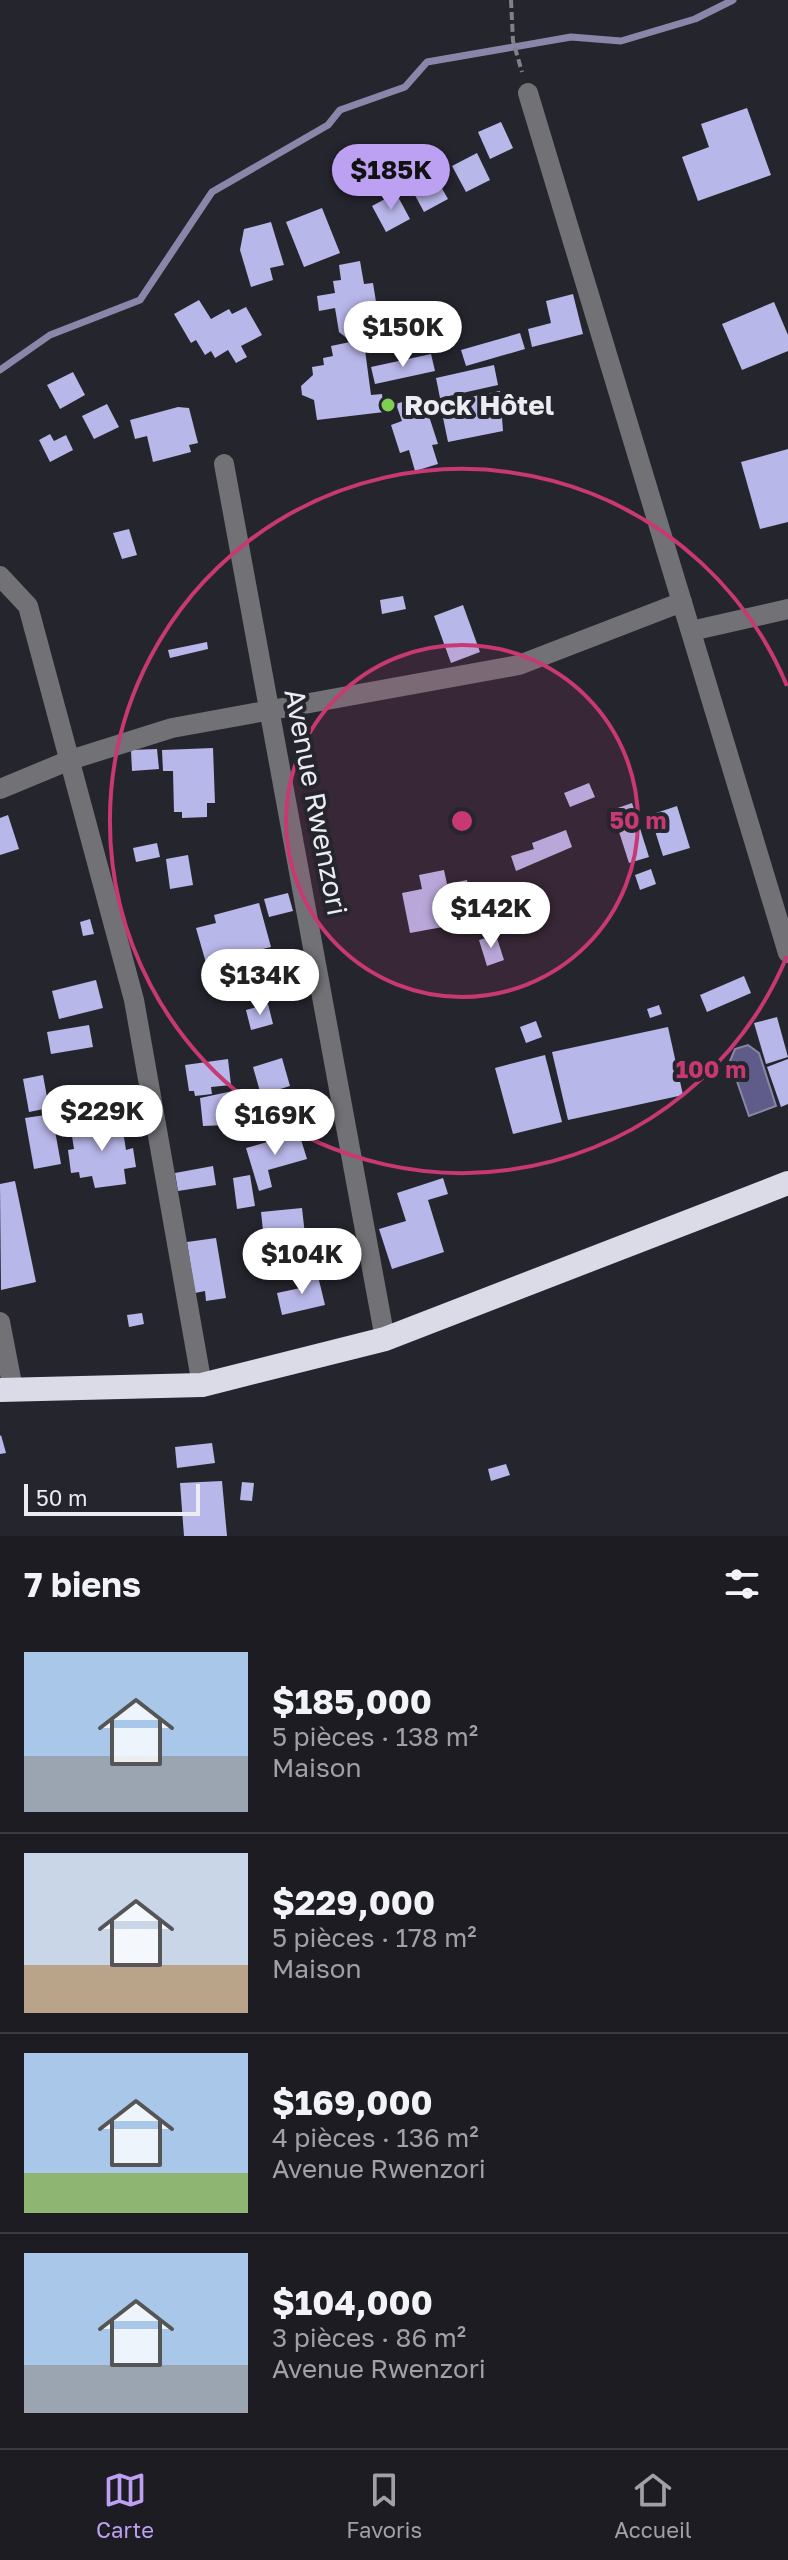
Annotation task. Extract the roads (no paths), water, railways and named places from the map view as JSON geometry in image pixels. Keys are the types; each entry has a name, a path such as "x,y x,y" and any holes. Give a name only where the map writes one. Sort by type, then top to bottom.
{"highway":[{"path":"7,1390 202,1385 385,1339 788,1183"}],"street":[{"path":"528,93 788,953"},
{"name":"Avenue Rwenzori","path":"224,464 385,1339"},
{"path":"0,576 28,606 134,1000 202,1385"},
{"path":"0,789 70,760 172,728 519,665 682,602"},
{"path":"691,631 788,609"},
{"path":"0,1322 7,1390"}],"waterway":[{"path":"0,370 50,335 140,300 212,192 328,125 340,110 405,87 427,62 571,37 621,41 695,19 733,0"}],"place":[{"name":"Rock Hôtel","path":"388,405"}]}
